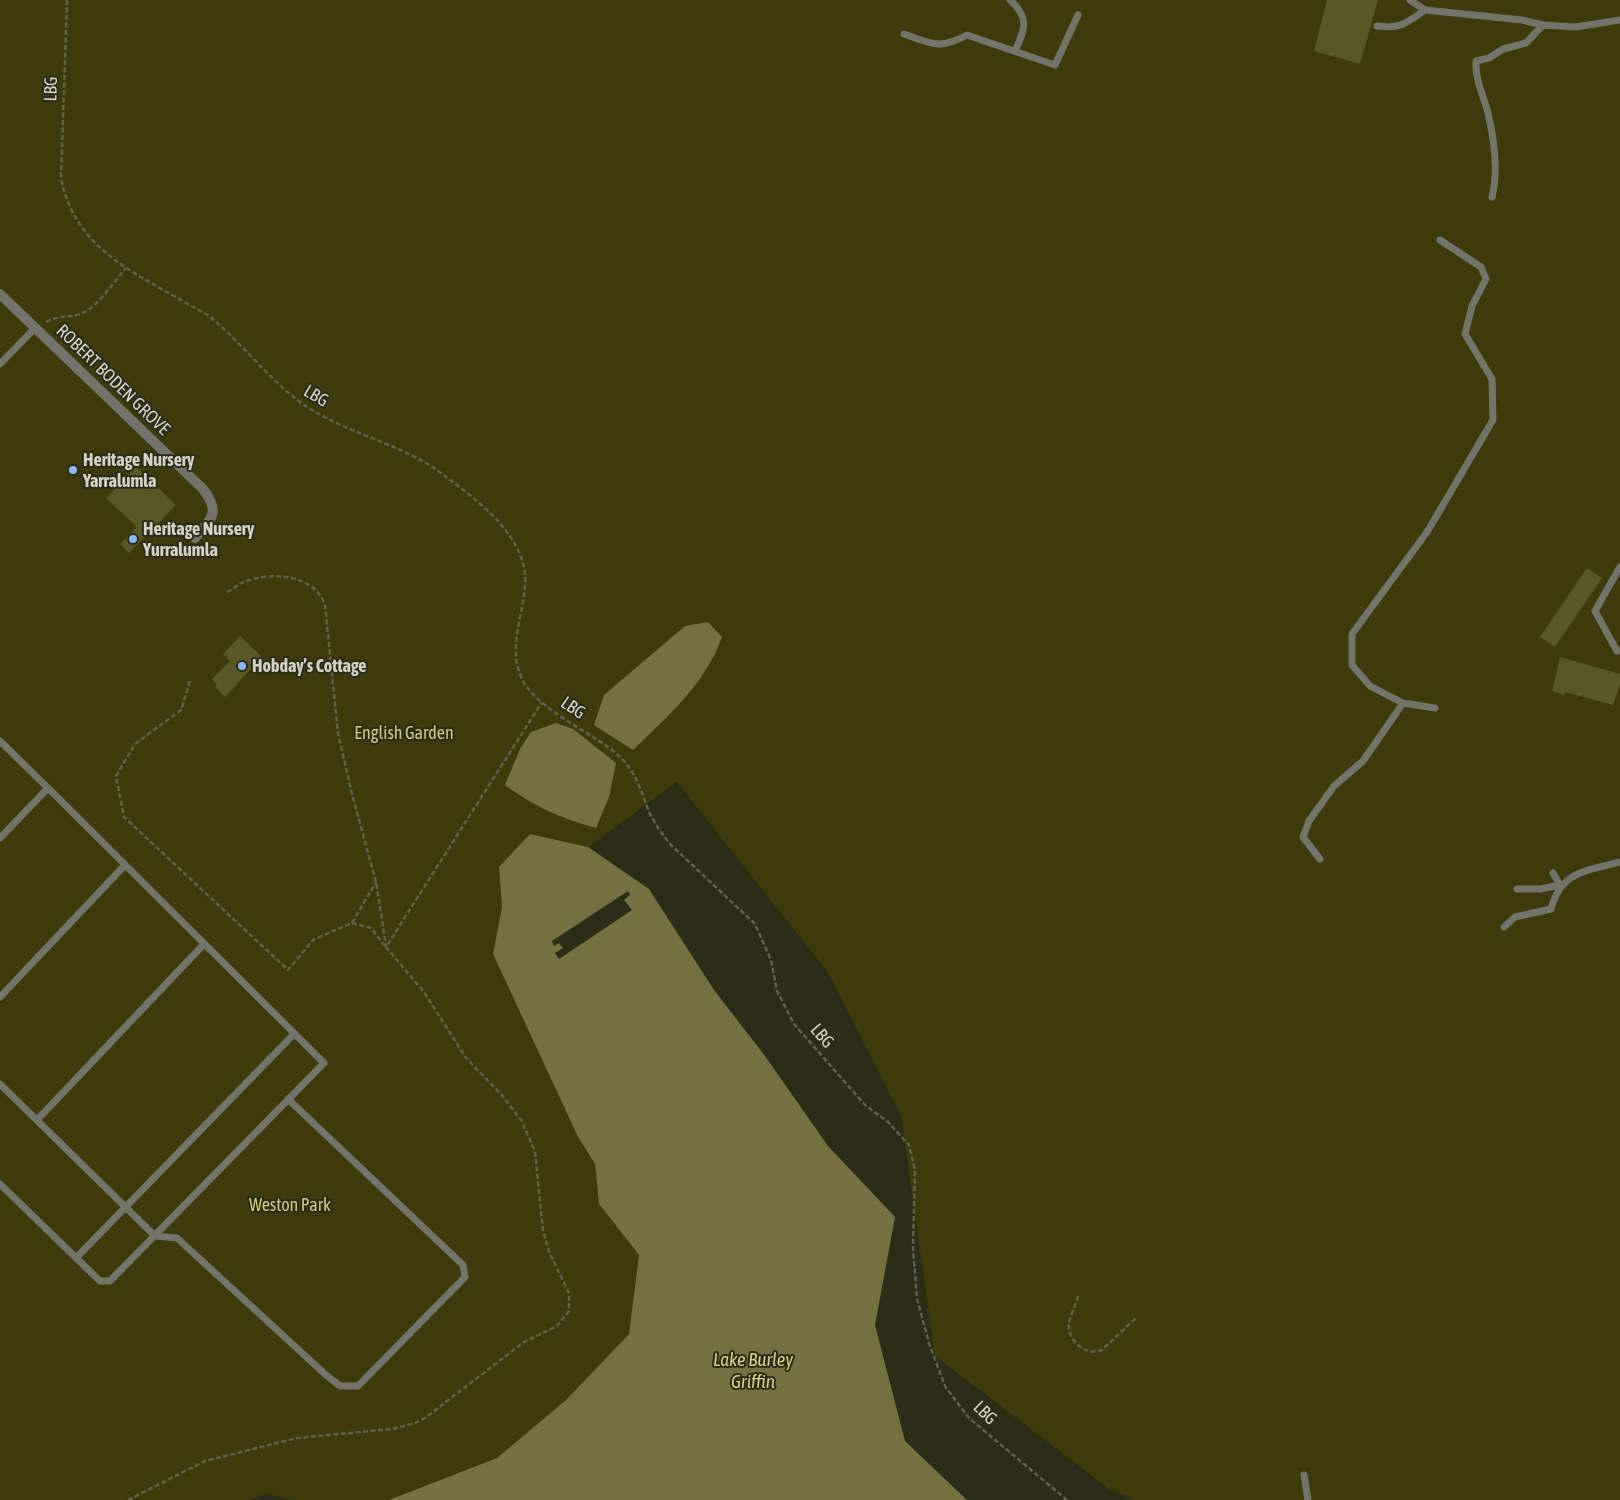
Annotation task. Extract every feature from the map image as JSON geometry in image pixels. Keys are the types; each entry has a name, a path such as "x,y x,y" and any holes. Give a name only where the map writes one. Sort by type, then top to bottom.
{"street":[{"name":"ROBERT BODEN GROVE","path":"0,294 203,489 214,503 213,517 195,538"}],"lane":[{"path":"1010,0 1020,9 1024,22 1022,35 1014,51"},
{"path":"1410,0 1425,10 1522,20 1543,25 1576,27 1620,20"},
{"path":"1377,26 1393,28 1407,23 1425,10"},
{"path":"904,34 938,46 950,44 967,35 1055,65 1078,16"},
{"path":"1492,197 1495,184 1494,154 1488,112 1476,76 1476,61 1526,43 1543,25"},
{"path":"1435,708 1403,703 1370,686 1352,665 1352,634 1427,532 1493,420 1492,380 1465,334 1472,306 1486,279 1481,267 1440,240"},
{"path":"0,364 36,328"},
{"path":"1616,652 1595,611 1620,567"},
{"path":"1320,859 1303,837 1309,821 1334,786 1363,760 1403,703"},
{"path":"0,741 324,1063 110,1281 100,1281 0,1184"},
{"path":"0,838 48,788"},
{"path":"1517,889 1540,889 1560,885 1578,874 1620,862"},
{"path":"0,997 125,865"},
{"path":"1553,873 1560,885"},
{"path":"1504,926 1515,917 1550,910 1560,885"},
{"path":"37,1120 204,944"},
{"path":"76,1258 294,1034"},
{"path":"0,1084 155,1236 177,1238 340,1386 358,1386 466,1277 463,1265 288,1099"},
{"path":"1304,1475 1308,1500"}],"path":[{"name":"LBG","path":"67,0 61,178 64,194 81,229 94,244 126,268 213,319 291,396 320,414 386,442 439,472 499,521 517,545 525,575 525,591 515,646 518,668 528,689 542,702 618,755 631,769 658,829 670,844 755,924 771,960 776,990 794,1024 866,1105 888,1122 909,1145 915,1170 913,1248 916,1299 929,1343 945,1386 969,1418 1067,1500"},
{"path":"36,328 54,318 77,314 90,309 126,268"},
{"path":"227,592 244,582 273,576 308,583 322,597 325,605 338,733 352,794 376,882 386,947"},
{"path":"190,681 181,710 135,744 116,776 124,818 288,970 313,940 352,923 376,882"},
{"path":"386,947 542,702"},
{"path":"128,1500 205,1461 297,1438 392,1430 415,1423 425,1418 524,1342 557,1326 568,1311 569,1293 550,1254 543,1231 535,1151 521,1120 501,1094 466,1058 424,992 371,928 352,923"},
{"path":"1078,1296 1069,1323 1070,1332 1074,1340 1087,1351 1097,1352 1102,1350 1137,1317"}],"green space":[{"path":"0,0 1620,0 1620,1500 1133,1500 1108,1488 935,1356 901,1115 827,971 677,782 588,847 530,834 499,867 502,907 493,954 578,1137 595,1164 599,1204 639,1255 629,1334 566,1400 497,1458 389,1500 294,1500 267,1494 247,1500 0,1500"}],"water":[{"path":"708,622 722,637 706,670 685,698 633,750 594,725 604,695 685,626"},
{"path":"556,723 573,729 616,763 609,797 596,828 548,811 505,785 520,749 531,732"},
{"name":"Lake Burley Griffin","path":"530,834 588,847 649,889 714,990 765,1056 828,1146 895,1217 875,1325 905,1441 967,1500 389,1500 497,1458 566,1400 629,1334 639,1255 599,1204 595,1164 578,1137 493,954 502,907 499,867"}],"pier":[{"path":"628,891 630,895 624,900 632,910 559,959 555,953 563,948 559,943 554,946 552,941"}],"building":[{"path":"1327,0 1378,0 1360,64 1314,51"},
{"path":"136,467 176,505 129,553 120,544 137,527 106,498"},
{"path":"1587,568 1602,578 1555,647 1540,637"},
{"name":"Hobday’s Cottage","path":"240,636 262,657 225,697 215,687 217,685 212,679 230,661 223,654"},
{"path":"1560,657 1620,674 1620,684 1613,705 1565,692 1564,695 1552,691"}],"place":[{"name":"Heritage Nursery Yarralumla","path":"73,470"},
{"name":"Heritage Nursery Yurralumla","path":"133,539"},
{"name":"Hobday’s Cottage","path":"242,666"}],"park label":[{"name":"English Garden","path":"404,733"},
{"name":"Weston Park","path":"290,1205"}]}
